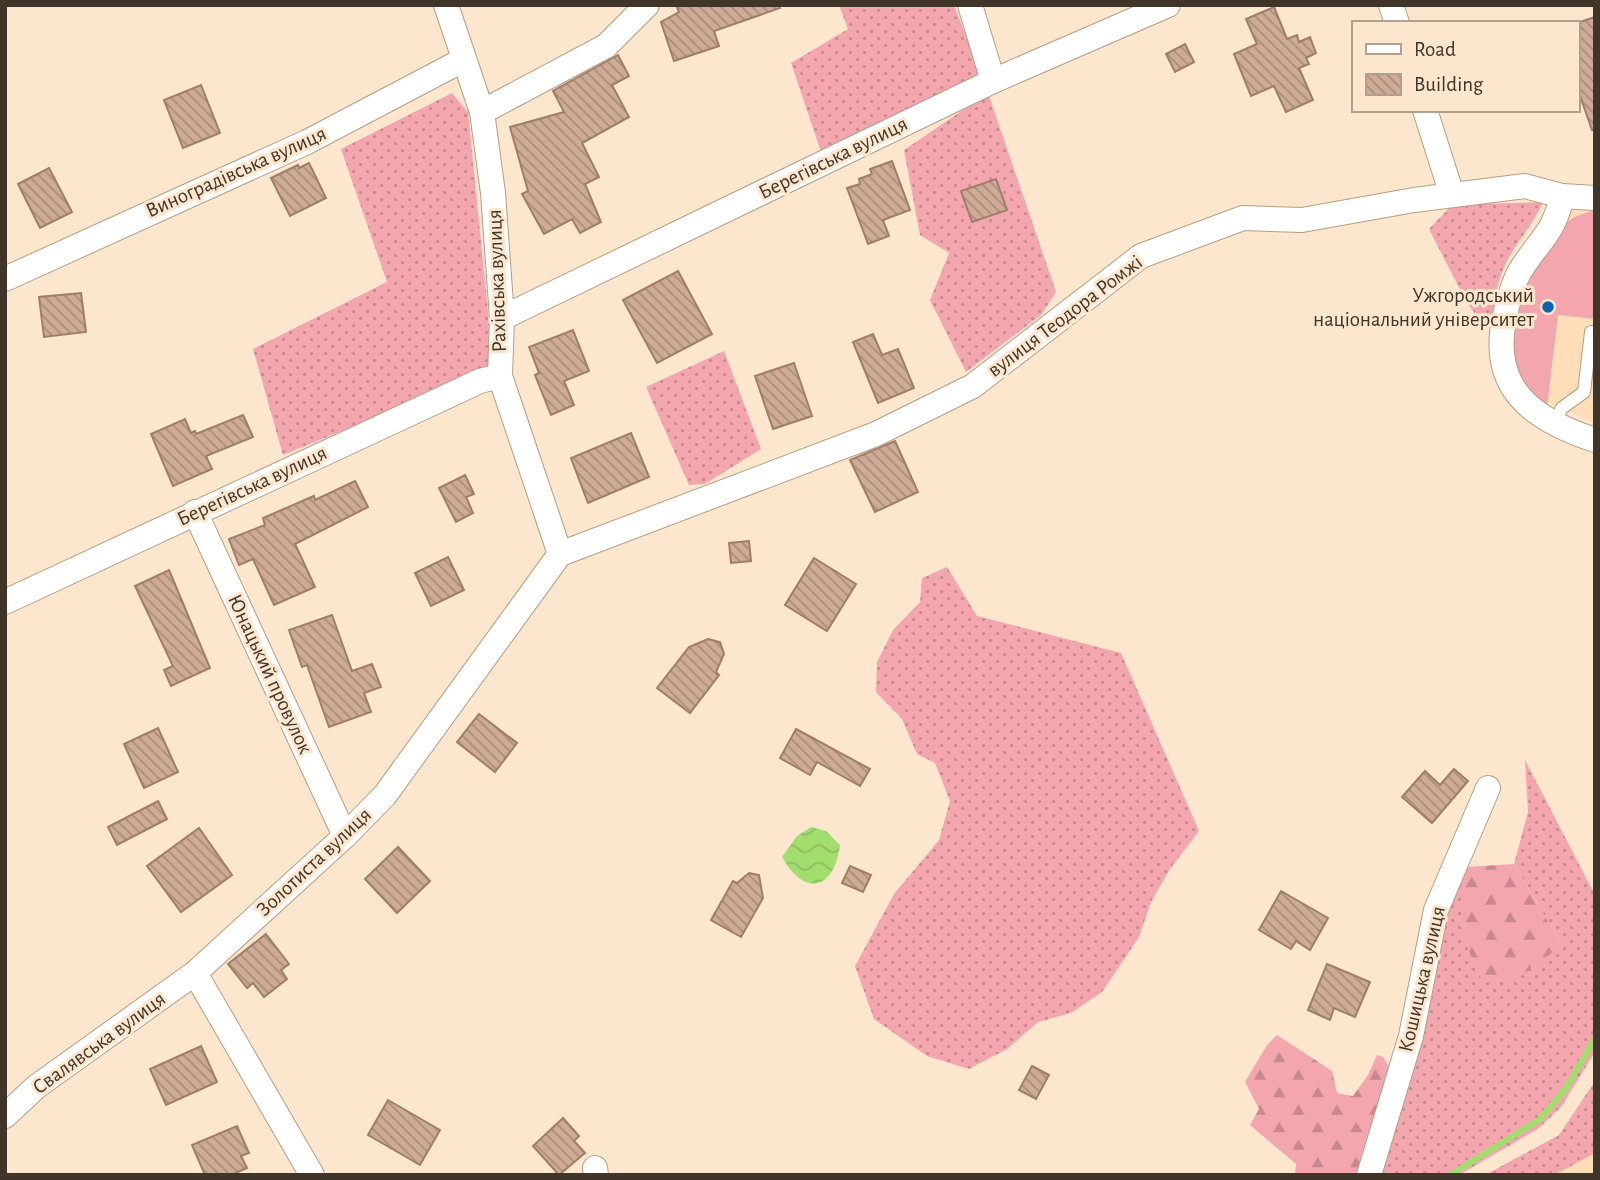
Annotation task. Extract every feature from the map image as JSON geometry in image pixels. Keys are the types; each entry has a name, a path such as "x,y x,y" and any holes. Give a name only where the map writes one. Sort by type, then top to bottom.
{"street":[{"name":"Рахівська вулиця","path":"446,5 482,112 493,192 502,318 500,376 560,554"},
{"path":"482,112 606,46 647,5"},
{"path":"970,5 993,81"},
{"name":"Берегівська вулиця","path":"502,318 993,81 1168,5"},
{"name":"Виноградівська вулиця","path":"5,279 307,142 463,60"},
{"path":"1426,112 1452,195"},
{"name":"вулиця Теодора Ромжі","path":"560,554 876,434 973,386 1141,256 1243,218 1302,220 1452,195 1525,186 1562,197 1595,198"},
{"path":"1562,197 1557,222 1519,272 1502,326 1501,358 1508,383 1528,406 1552,424 1595,440"},
{"name":"Берегівська вулиця","path":"5,602 480,381 500,376"},
{"name":"Юнацький провулок","path":"195,512 345,836"},
{"name":"Золотиста вулиця","path":"195,973 345,836 385,795 560,554"},
{"name":"Кошицька вулиця","path":"1369,1175 1411,1037 1436,910 1488,788"},
{"path":"195,973 307,1173"},
{"name":"Свалявська вулиця","path":"5,1116 36,1087 195,973"}],"lane":[{"path":"1552,424 1562,408 1584,392 1591,332"}],"shaded area":[{"name":"Ужгородський національний університет","path":"1555,201 1595,204 1595,423 1520,391"},
{"path":"1580,1126 1595,1159 1595,1175 1495,1175"}],"green space":[{"path":"839,5 954,5 982,78 821,152 791,63 848,29"},
{"path":"452,93 468,112 489,322 488,371 283,455 253,349 387,282 341,149"},
{"path":"988,93 1056,292 1041,315 966,372 930,300 949,253 920,235 904,150"},
{"path":"1543,202 1505,265 1492,316 1486,328 1467,303 1429,229 1452,205"},
{"path":"1595,209 1595,319 1558,315 1547,407 1522,386 1514,366 1513,320 1519,296 1540,253 1570,220"},
{"path":"724,351 761,449 705,484 689,485 646,387"},
{"path":"947,567 977,616 1121,653 1199,831 1170,869 1151,902 1139,937 1102,992 1071,1013 1038,1022 1007,1049 969,1069 927,1056 874,1019 855,966 894,894 939,840 950,801 935,763 917,754 902,719 876,692 877,662 893,630 920,602 922,578"},
{"path":"1525,760 1595,895 1595,1052 1561,1107 1539,1128 1459,1175 1376,1175 1438,932 1465,867 1465,942 1562,945 1514,864 1528,812"},
{"path":"1514,864 1562,945 1514,981 1483,983 1465,942 1465,867"},
{"path":"1277,1035 1332,1071 1337,1093 1353,1096 1368,1075 1377,1055 1383,1057 1391,1070 1356,1175 1295,1175 1296,1164 1250,1125 1259,1109 1245,1082 1267,1045"},
{"path":"1595,1081 1595,1153 1554,1175 1485,1175 1559,1135"}],"water":[{"path":"811,827 826,831 840,845 832,872 825,880 817,883 808,883 800,878 782,857 797,836"}],"building":[{"path":"676,5 779,5 780,8 714,31 719,46 674,61 661,22 679,12"},
{"path":"1274,7 1287,39 1297,35 1299,42 1310,37 1316,53 1306,58 1309,64 1299,68 1313,100 1286,112 1274,86 1251,96 1234,54 1257,44 1246,19"},
{"path":"1595,17 1595,130 1592,130 1579,93 1579,22"},
{"path":"1185,44 1194,62 1175,72 1166,54"},
{"path":"618,55 629,76 612,85 629,117 582,143 599,177 585,184 601,222 580,233 572,219 544,234 522,194 528,191 510,127 564,112 553,91"},
{"path":"201,85 220,133 183,148 164,100"},
{"path":"892,161 910,210 883,220 889,236 868,244 847,188 860,184 859,179 872,174 870,169"},
{"path":"309,163 326,198 290,216 271,178 298,165 299,168"},
{"path":"49,168 72,212 40,228 18,184"},
{"path":"996,179 1007,210 972,222 961,191"},
{"path":"678,271 712,334 657,363 623,300"},
{"path":"81,293 86,332 44,337 39,297"},
{"path":"573,330 589,371 564,381 574,405 551,415 535,375 539,373 529,347"},
{"path":"873,334 882,355 898,349 914,388 878,403 853,342"},
{"path":"794,363 812,416 773,429 755,376"},
{"path":"243,415 253,437 206,456 212,469 173,486 151,434 185,419 191,433 195,431 196,434"},
{"path":"631,433 649,477 588,503 571,458"},
{"path":"895,441 918,492 875,512 850,460"},
{"path":"465,475 474,494 466,497 473,513 456,522 439,488"},
{"path":"355,481 368,507 295,544 315,587 274,605 253,559 239,565 229,539 265,525 263,518 314,496 315,500"},
{"path":"749,541 751,561 731,563 729,543"},
{"path":"448,557 464,590 431,606 415,573"},
{"path":"814,558 856,584 827,631 785,605"},
{"path":"169,570 210,668 171,686 164,670 173,666 135,586"},
{"path":"332,615 352,671 372,664 381,687 364,693 371,712 329,727 307,665 302,667 289,630"},
{"path":"708,639 720,642 724,654 716,672 719,675 690,713 657,688 689,647"},
{"path":"479,714 517,743 495,772 457,742"},
{"path":"158,728 178,772 144,788 124,744"},
{"path":"796,729 870,769 860,786 817,762 810,775 780,758"},
{"path":"1454,769 1468,781 1432,823 1402,797 1425,771 1440,785"},
{"path":"158,801 167,819 117,845 108,827"},
{"path":"199,828 232,875 181,912 147,866"},
{"path":"398,847 430,881 397,913 365,879"},
{"path":"850,866 871,875 863,892 842,883"},
{"path":"749,873 759,875 763,898 741,937 711,920 733,881 737,883"},
{"path":"1281,891 1328,918 1310,950 1296,941 1291,949 1259,930"},
{"path":"266,934 289,964 281,970 287,979 264,997 253,983 247,988 228,964"},
{"path":"1327,964 1370,982 1355,1017 1334,1008 1330,1020 1308,1010"},
{"path":"201,1046 217,1082 166,1105 150,1069"},
{"path":"1032,1066 1049,1075 1036,1099 1019,1090"},
{"path":"388,1100 440,1130 420,1165 368,1135"},
{"path":"563,1118 579,1136 574,1141 585,1153 559,1175 533,1146"},
{"path":"237,1126 249,1153 241,1156 247,1168 231,1175 205,1175 192,1145"}],"waterway":[{"path":"1450,1175 1540,1119 1566,1088 1595,1038"}],"place":[{"name":"Ужгородський національний університет","path":"1548,307"}]}
